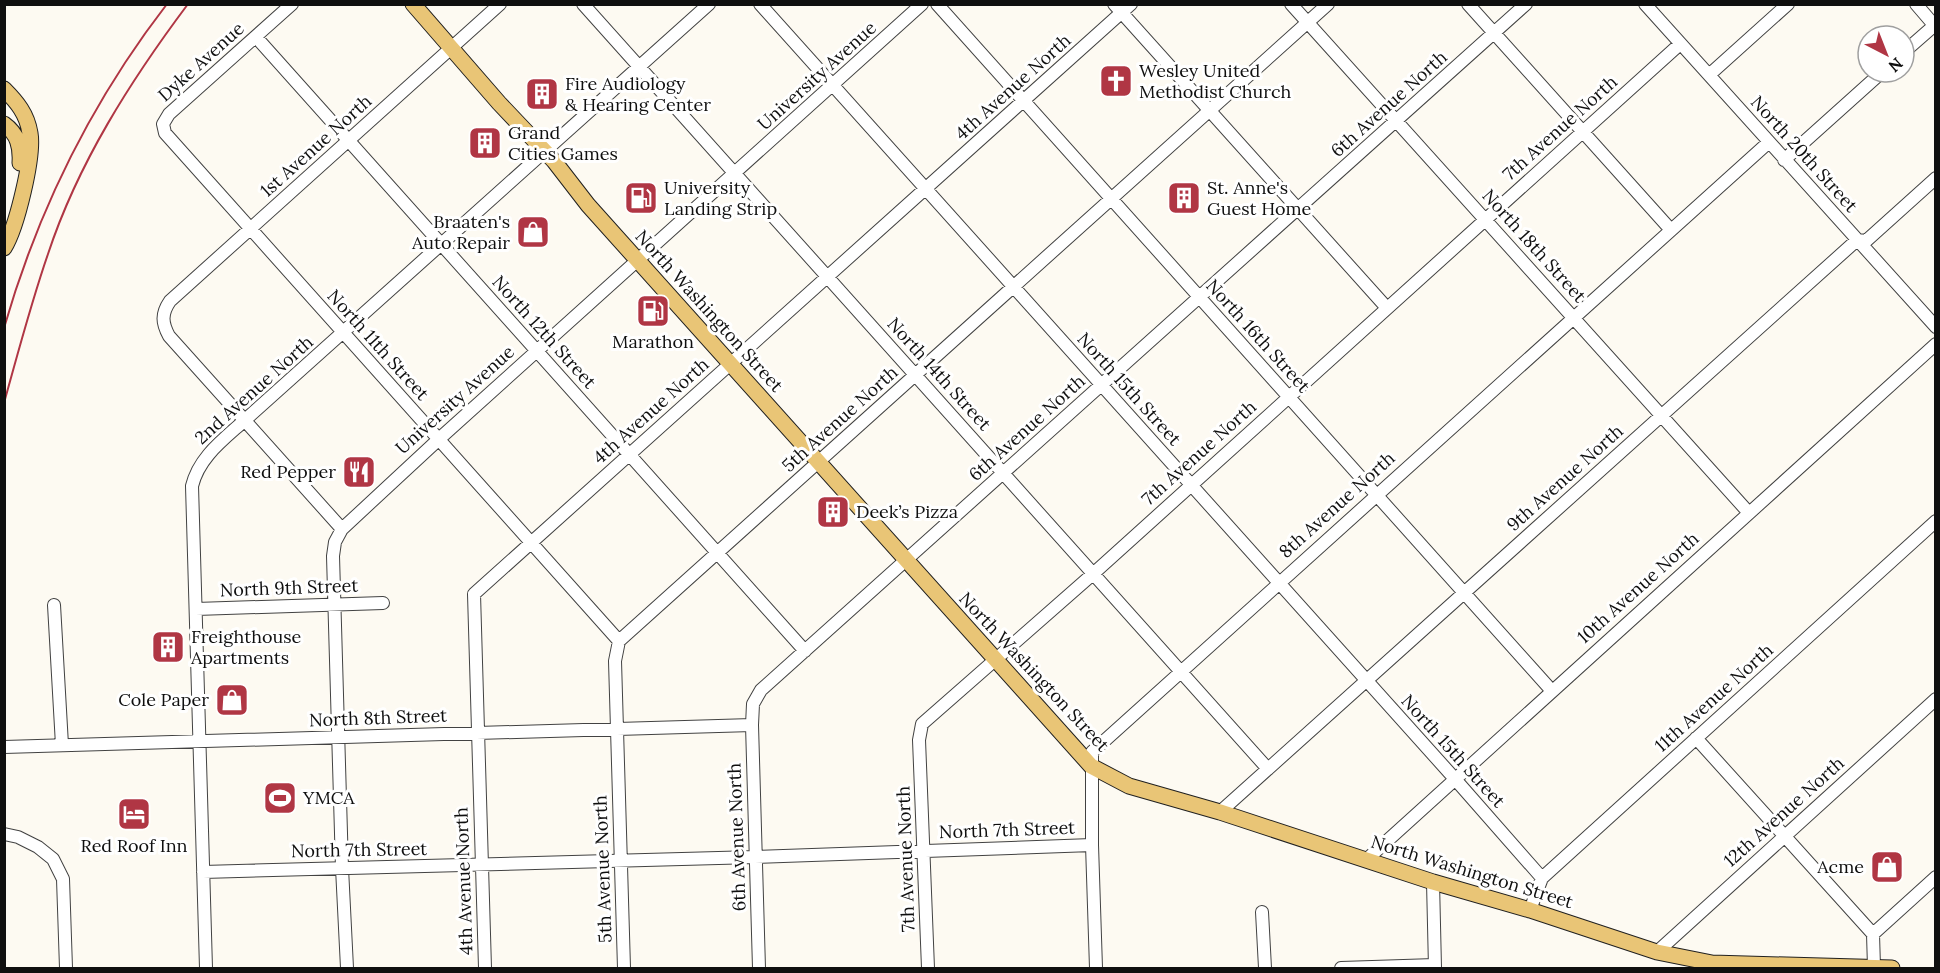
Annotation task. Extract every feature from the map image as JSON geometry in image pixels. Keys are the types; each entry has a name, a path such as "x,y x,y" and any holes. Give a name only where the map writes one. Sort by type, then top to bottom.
{"main road":[{"name":"North Washington Street","path":"413,6 546,152 588,205 1091,766 1129,786 1220,812 1657,952 1712,963 1892,969"},
{"path":"4,88 22,108 30,133 30,156 19,209 9,241 4,248"},
{"path":"4,124 16,136 21,149 19,209"}],"street":[{"name":"Dyke Avenue","path":"163,124 169,114 292,4"},
{"name":"1st Avenue North","path":"245,420 169,336 164,327 164,309 170,301 500,4"},
{"name":"North 14th Street","path":"583,4 1268,769"},
{"name":"2nd Avenue North","path":"206,969 192,486 195,475 206,456 245,420 709,4"},
{"name":"North 15th Street","path":"760,4 1542,878"},
{"name":"University Avenue","path":"347,969 333,556 335,542 342,529 922,4"},
{"name":"North 16th Street","path":"937,4 1552,691"},
{"name":"North 18th Street","path":"1291,4 1749,513"},
{"name":"5th Avenue North","path":"624,969 616,729 615,661 619,641 1328,4"},
{"path":"1468,4 1671,230"},
{"name":"6th Avenue North","path":"759,969 752,725 753,704 761,690 1527,4"},
{"name":"North 20th Street","path":"1645,4 1935,327"},
{"path":"1709,75 1788,4"},
{"path":"1916,4 1935,25 1916,42"},
{"name":"4th Avenue North","path":"484,969 474,594 1024,101 1122,7"},
{"path":"1122,7 1298,210 1387,308"},
{"name":"North 12th Street","path":"256,37 805,651"},
{"name":"7th Avenue North","path":"928,969 919,740 922,724 1094,573 1680,44"},
{"path":"1784,160 1869,84"},
{"name":"North 11th Street","path":"163,124 165,134 619,641"},
{"name":"8th Avenue North","path":"1096,969 1092,752 1769,142"},
{"name":"9th Avenue North","path":"1220,812 1857,240 1866,240 1935,178"},
{"name":"10th Avenue North","path":"1366,860 1935,344"},
{"path":"245,420 342,529"},
{"name":"11th Avenue North","path":"1530,910 1542,878 1935,521"},
{"name":"North 9th Street","path":"196,609 383,603"},
{"path":"54,605 62,745"},
{"name":"12th Avenue North","path":"1657,952 1935,699"},
{"name":"North 8th Street","path":"4,747 752,725"},
{"path":"1696,738 1873,934 1874,967"},
{"path":"4,834 18,837 38,847 53,859 63,879 66,969"},
{"name":"North 7th Street","path":"203,872 1092,845"},
{"path":"1873,934 1935,877"},
{"path":"1341,969 1435,967 1433,882"},
{"path":"1262,912 1265,969"}],"railway":[{"path":"4,328 33,241 70,158 115,79 167,4"},
{"path":"4,403 42,272 60,220 75,187 108,123 146,62 188,4"}],"place":[{"name":"Wesley United Methodist Church","path":"1116,81"},
{"name":"Fire Audiology & Hearing Center","path":"542,94"},
{"name":"Grand Cities Games","path":"485,143"},
{"name":"University Landing Strip","path":"641,198"},
{"name":"St. Anne's Guest Home","path":"1184,198"},
{"name":"Braaten's Auto Repair","path":"533,232"},
{"name":"Marathon","path":"653,311"},
{"name":"Red Pepper","path":"359,472"},
{"name":"Deek’s Pizza","path":"833,512"},
{"name":"Freighthouse Apartments","path":"168,647"},
{"name":"Cole Paper","path":"232,700"},
{"name":"YMCA","path":"280,798"},
{"name":"Red Roof Inn","path":"134,814"},
{"name":"Acme","path":"1887,867"}]}
